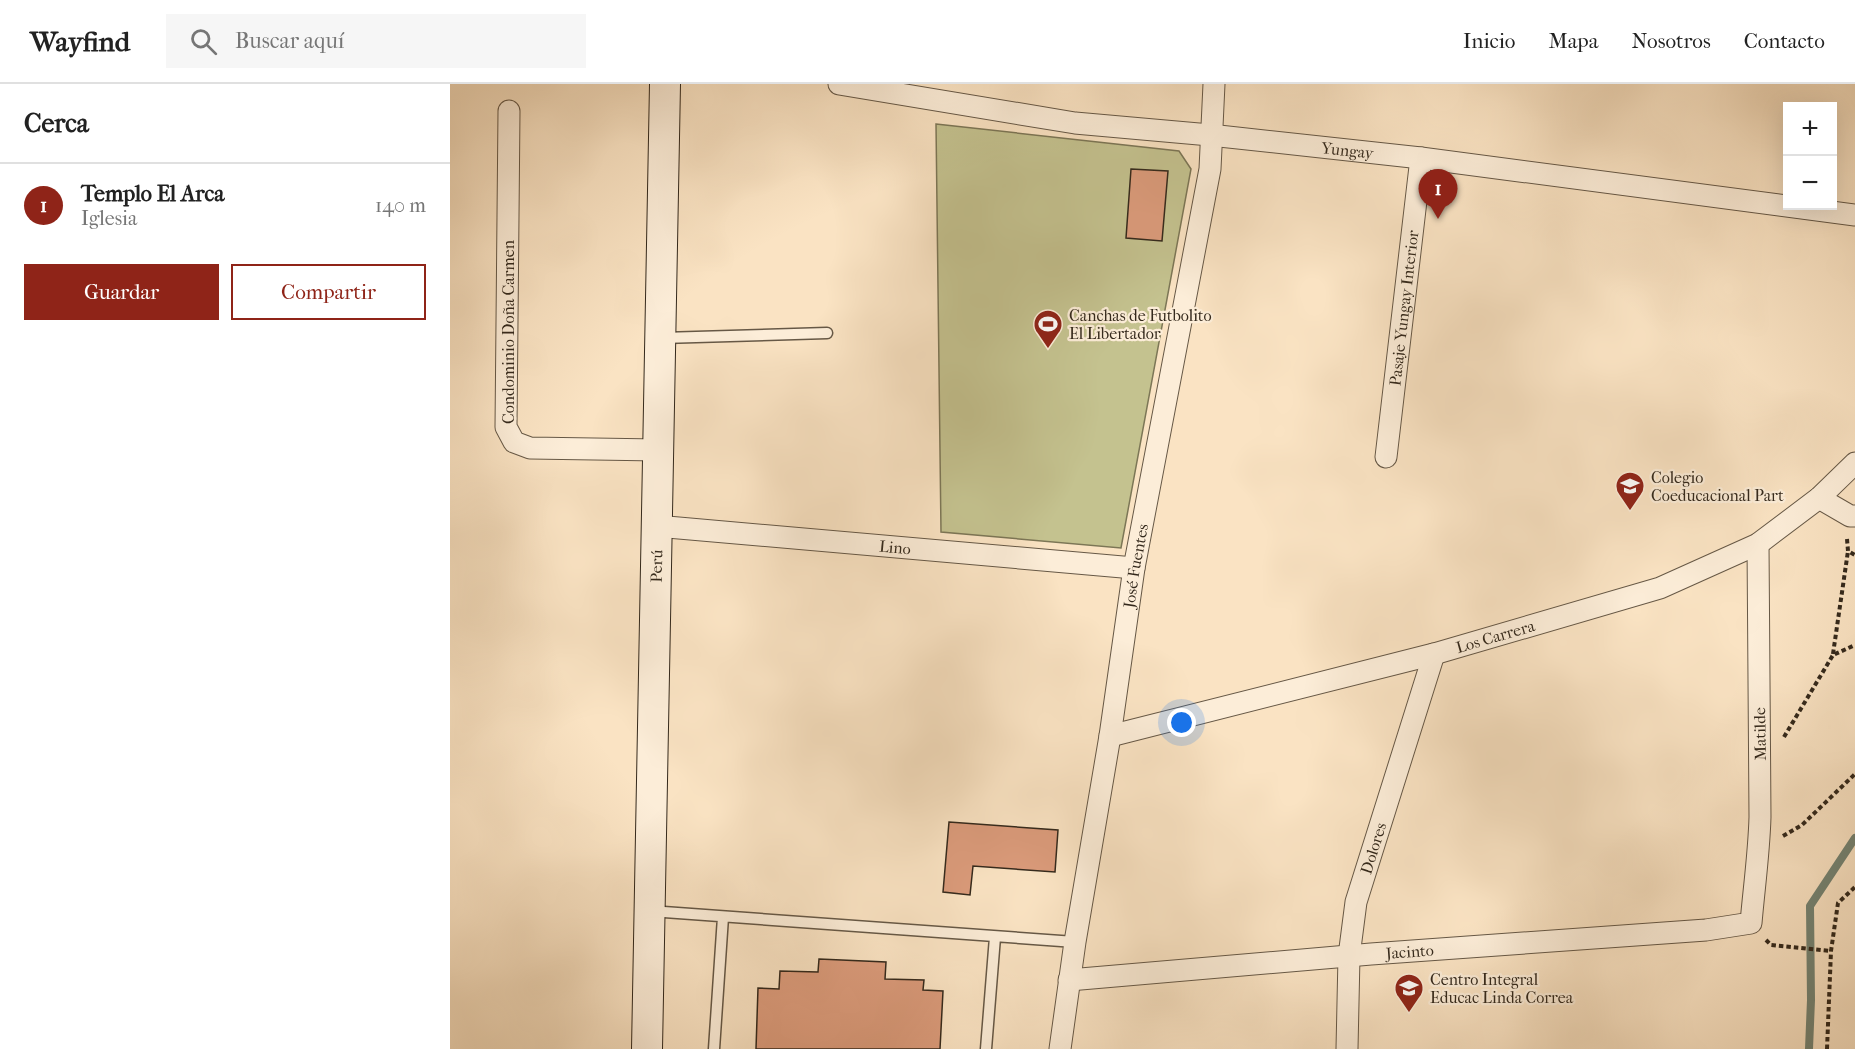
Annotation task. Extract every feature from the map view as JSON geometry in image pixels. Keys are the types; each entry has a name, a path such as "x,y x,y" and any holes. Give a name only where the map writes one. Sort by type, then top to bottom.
{"street":[{"name":"Perú","path":"647,1049 665,84"},
{"name":"Yungay","path":"839,84 1075,123 1421,158 1855,215"},
{"name":"José Fuentes","path":"1060,1049 1075,942 1110,736 1134,568 1210,169 1214,84"},
{"name":"Condominio Doña Carmen","path":"508,111 506,427 514,442 530,448 658,450"},
{"name":"Pasaje Yungay Interior","path":"1386,457 1421,158"},
{"path":"1855,463 1819,498 1850,516 1855,516"},
{"name":"Los Carrera","path":"1110,736 1434,654 1660,588 1758,544 1819,498"},
{"name":"Lino","path":"656,526 1134,568"},
{"name":"Matilde","path":"1751,923 1753,891 1760,850 1758,544"},
{"name":"Dolores","path":"1347,1049 1349,956 1356,902 1434,654"},
{"name":"Jacinto","path":"1069,980 1349,956 1706,930 1751,923"}],"lane":[{"path":"661,338 827,333"},
{"path":"649,911 1075,942"},
{"path":"714,1049 723,917"},
{"path":"986,1049 995,937"}],"path":[{"path":"1761,773 1833,655 1848,551"},
{"path":"1833,655 1855,645"},
{"path":"1760,850 1802,825 1855,774"},
{"path":"1827,1049 1831,951 1838,903 1855,887"},
{"path":"1793,946 1831,951"}],"shaded area":[{"name":"Canchas de Futbolito El Libertador","path":"936,124 1179,151 1191,169 1121,548 941,532"}],"building":[{"path":"1131,169 1168,171 1162,241 1126,238"},
{"path":"949,822 1058,830 1055,872 973,866 970,895 943,892"},
{"path":"819,959 886,962 885,979 924,980 923,990 943,991 940,1049 756,1049 758,988 779,989 780,971 818,972"}],"waterway":[{"path":"1809,1049 1810,906 1855,838"}],"place":[{"name":"Templo El Arca","path":"1438,219"},
{"name":"Canchas de Futbolito El Libertador","path":"1048,350"},
{"name":"Colegio Coeducacional Part","path":"1630,512"},
{"name":"Centro Integral Educac Linda Correa","path":"1409,1014"}]}
